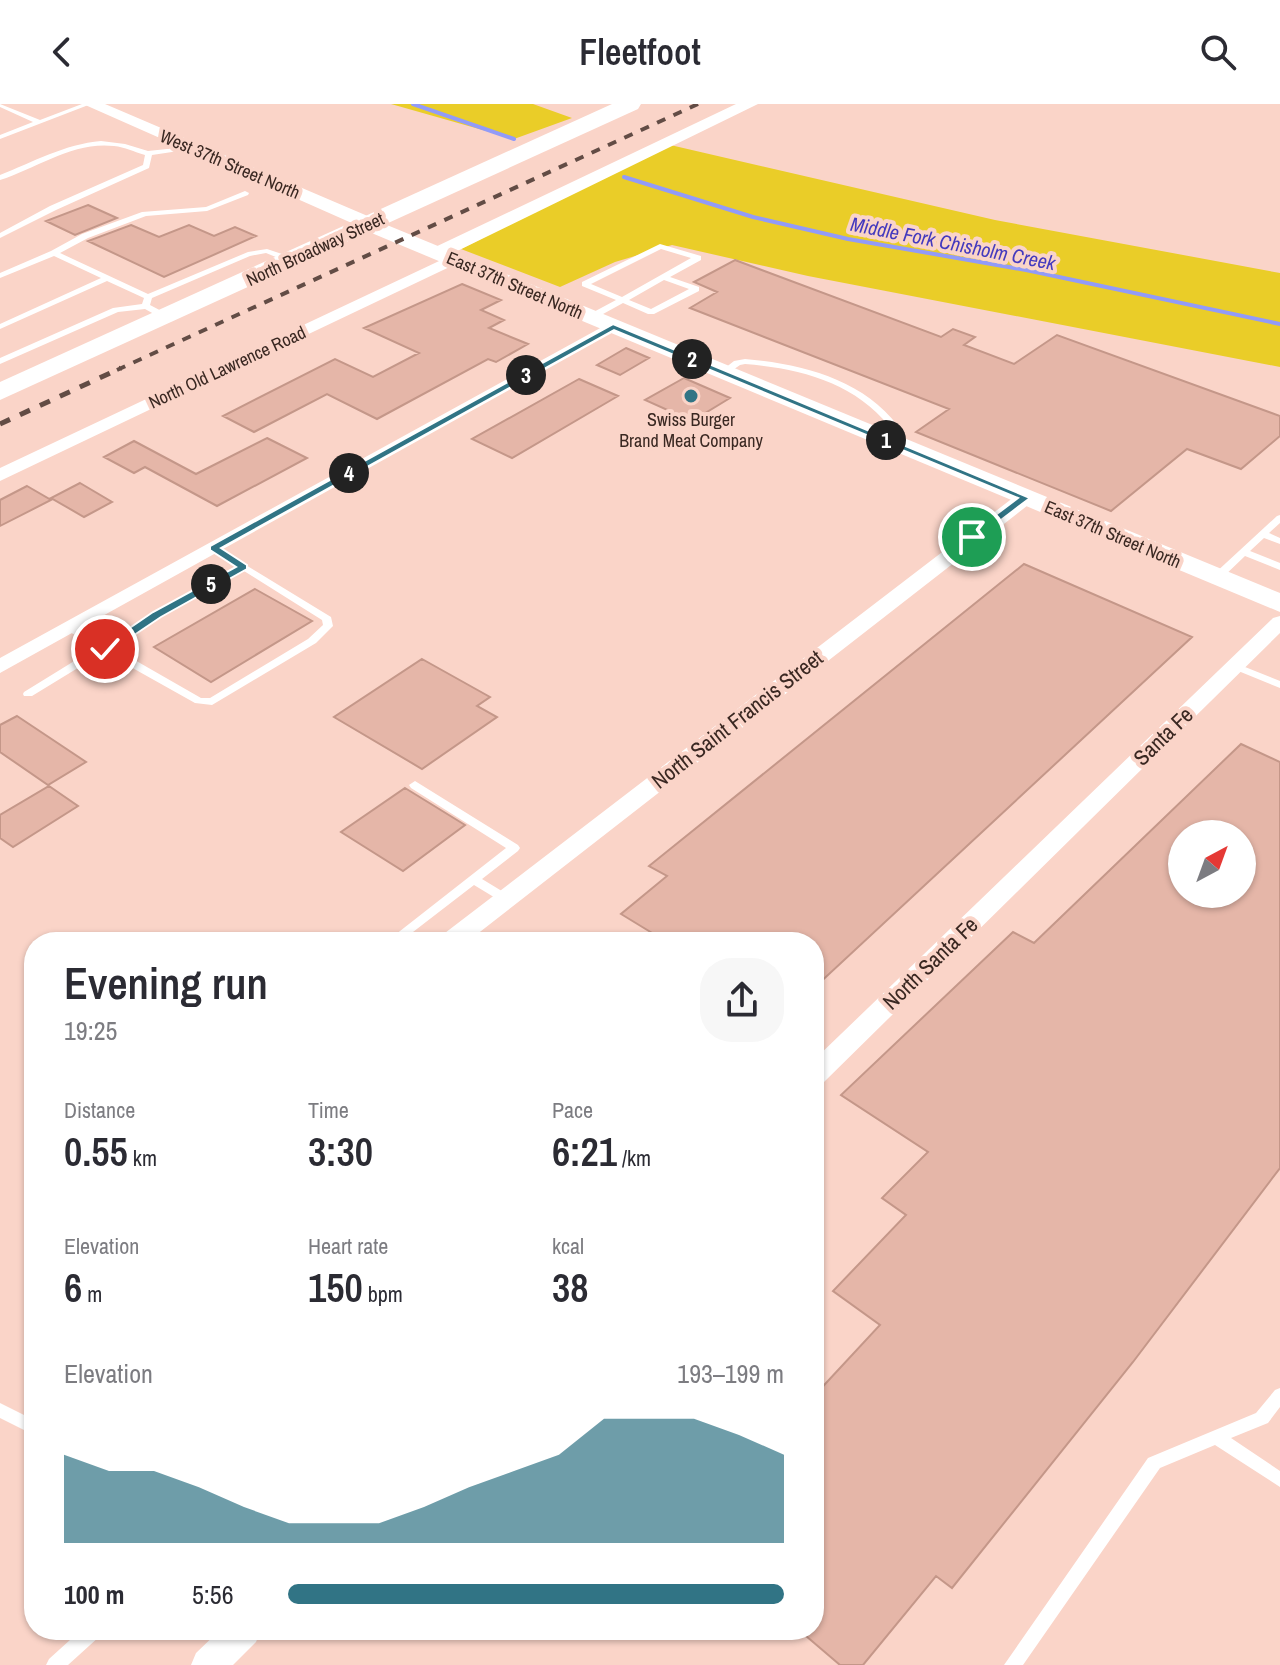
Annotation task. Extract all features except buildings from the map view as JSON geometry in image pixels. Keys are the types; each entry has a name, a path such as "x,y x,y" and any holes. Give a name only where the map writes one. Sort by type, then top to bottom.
{"main road":[{"name":"North Broadway Street","path":"0,392 153,306 291,260 630,104"},
{"name":"East 37th Street North","path":"370,224 1280,603"}],"street":[{"name":"West 37th Street North","path":"90,104 370,224"},
{"name":"North Old Lawrence Road","path":"0,475 750,104"},
{"path":"0,667 213,548 602,322"},
{"name":"North Saint Francis Street","path":"463,932 1025,498"},
{"name":"Santa Fe","path":"1047,849 1280,622"},
{"name":"North Santa Fe","path":"824,1066 1047,849"},
{"path":"208,1665 234,1640"}],"lane":[{"path":"0,137 90,104"},
{"path":"0,105 39,122"},
{"path":"0,178 92,144 115,144 148,155 162,154 185,144"},
{"path":"0,236 146,166 148,155"},
{"path":"0,276 85,236 145,214 207,209 245,193"},
{"path":"602,322 622,300 663,277 698,258 660,246 585,284 622,300 651,312 696,289 663,277"},
{"path":"54,253 107,278 153,306"},
{"path":"0,327 107,278"},
{"path":"0,361 116,310 153,306"},
{"path":"1217,577 1280,518"},
{"path":"1263,534 1280,541"},
{"path":"70,628 199,701 212,702 312,641 328,626 327,619 303,601 213,548"},
{"path":"1244,552 1280,567"},
{"path":"28,694 157,615 244,567"},
{"path":"1235,666 1280,685"},
{"path":"405,932 514,848 415,785"},
{"path":"473,879 506,899"},
{"path":"1013,1665 1154,1463 1262,1418 1280,1395"},
{"path":"0,1410 24,1423"},
{"path":"1217,1438 1280,1480"},
{"path":"55,1665 83,1640"}],"shaded area":[{"path":"391,104 533,104 572,118 514,139"},
{"path":"666,144 995,220 1280,273 1280,367 808,276 672,245 615,262 560,287 461,249"}],"waterway":[{"name":"Middle Fork Chisholm Creek","path":"413,104 514,139"},
{"name":"Middle Fork Chisholm Creek","path":"624,177 753,217 848,239 1026,270 1280,324"}],"railway":[{"path":"117,370 698,104"},
{"path":"0,424 121,368"}],"place":[{"name":"Swiss Burger Brand Meat Company","path":"691,396"}],"route":[{"path":"105,649 157,615 244,567 213,548 613,326 1025,498 972,537"}]}
